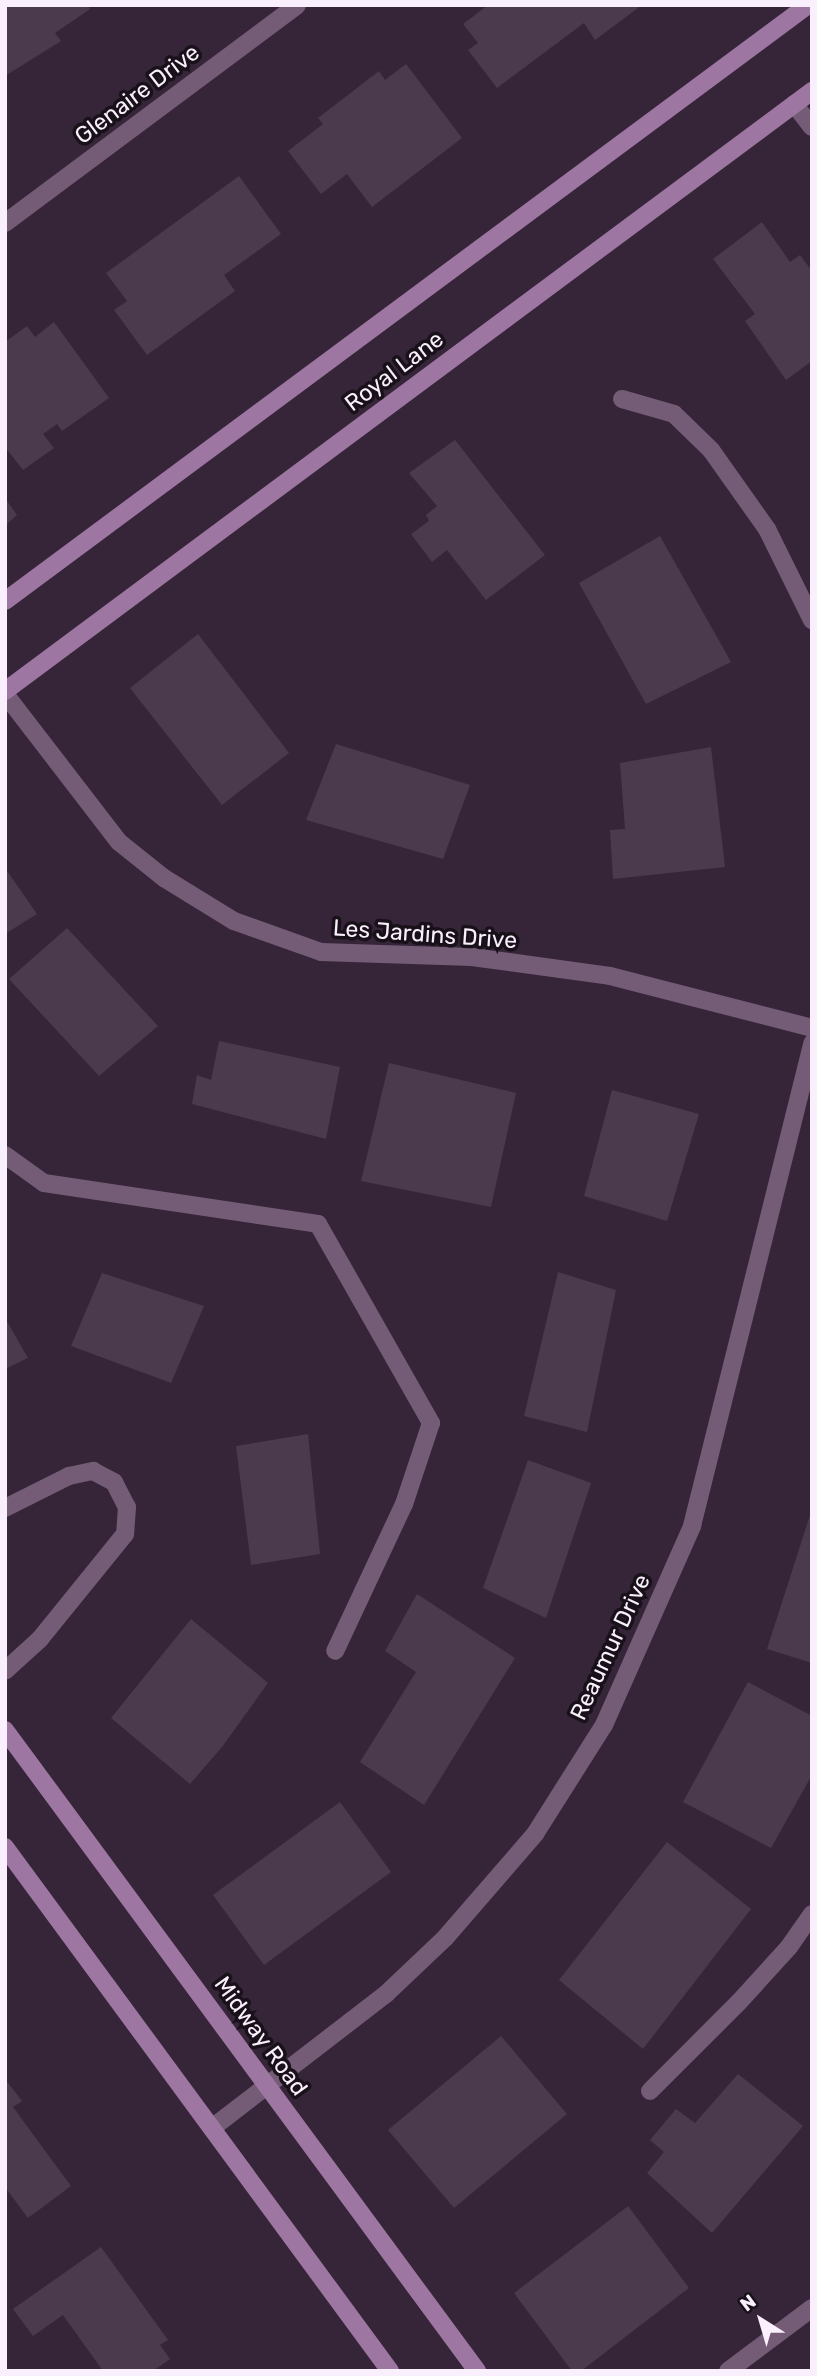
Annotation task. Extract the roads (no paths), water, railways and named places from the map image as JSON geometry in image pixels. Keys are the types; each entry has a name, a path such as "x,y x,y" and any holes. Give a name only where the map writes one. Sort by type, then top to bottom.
{"main road":[{"name":"Royal Lane","path":"5,601 808,5"},
{"name":"Royal Lane","path":"5,693 812,91"},
{"name":"Midway Road","path":"5,1730 477,2371"},
{"path":"5,1847 390,2371"}],"street":[{"name":"Glenaire Drive","path":"5,223 298,5"},
{"path":"794,104 812,127"},
{"path":"622,398 674,414 711,450 767,529 812,620"},
{"name":"Les Jardins Drive","path":"5,693 119,842 164,878 234,921 321,952 472,957 610,976 812,1028"},
{"name":"Reaumur Drive","path":"212,2128 387,1993 444,1938 535,1834 604,1725 692,1526 812,1043"},
{"path":"5,1155 44,1183 318,1224 431,1423 404,1504 335,1651"},
{"path":"5,1508 69,1476 93,1471 114,1482 127,1507 125,1534 40,1639 5,1671"},
{"path":"650,2091 739,2002 789,1947 812,1914"},
{"path":"728,2371 812,2308"}]}
